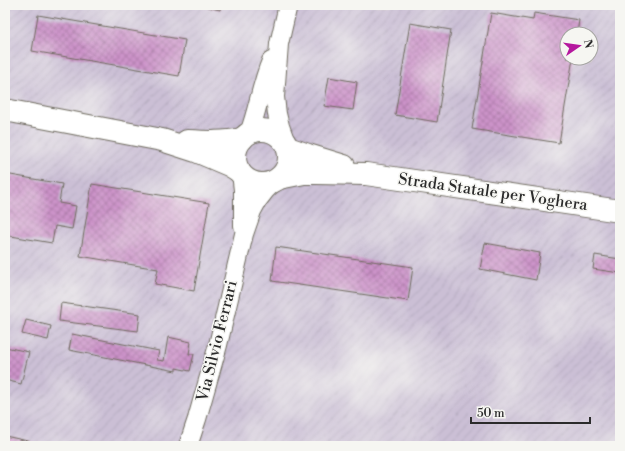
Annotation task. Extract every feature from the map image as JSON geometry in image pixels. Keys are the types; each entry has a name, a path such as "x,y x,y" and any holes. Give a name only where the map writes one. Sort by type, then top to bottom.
{"main road":[{"name":"Strada Statale per Voghera","path":"5,110 162,140 196,151 229,165 254,183 271,183 277,180 309,173 366,174 620,210"},
{"name":"Strada Statale per Voghera","path":"162,140 219,143 230,142 258,130 267,130 276,134 287,146 308,155 366,174"},
{"path":"240,172 236,165 235,156 237,147 245,136"},
{"path":"277,180 285,172 288,164 289,156 287,146"}],"street":[{"path":"287,146 277,114 275,97 279,44 288,5"},
{"path":"245,136 256,115 267,70 279,44"},
{"name":"Via Silvio Ferrari","path":"240,172 243,190 244,234"},
{"name":"Via Silvio Ferrari","path":"188,446 197,420 218,345 244,234 252,211 258,200 277,180"}],"shaded area":[{"path":"5,5 620,5 620,446 5,446"}],"building":[{"path":"200,5 221,5 220,10"},
{"path":"491,13 533,20 534,13 579,20 578,26 559,26 559,66 572,66 559,143 472,129"},
{"path":"38,15 185,40 179,76 32,51"},
{"path":"410,23 451,30 437,122 395,115"},
{"path":"329,77 357,82 353,110 324,106"},
{"path":"5,174 62,184 59,203 76,206 72,229 55,226 52,243 5,235"},
{"path":"92,184 209,203 194,291 155,284 158,269 80,256"},
{"path":"485,243 540,253 536,280 480,269"},
{"path":"276,247 413,267 408,301 272,281"},
{"path":"595,255 620,259 620,273 593,269"},
{"path":"61,303 140,314 138,331 59,321"},
{"path":"26,320 51,326 48,340 22,334"},
{"path":"72,334 159,351 157,360 164,361 168,337 191,342 189,354 194,354 190,371 176,368 176,371 69,350"},
{"path":"5,347 29,352 21,384 5,380"},
{"path":"5,436 46,445 46,446 5,446"}]}
